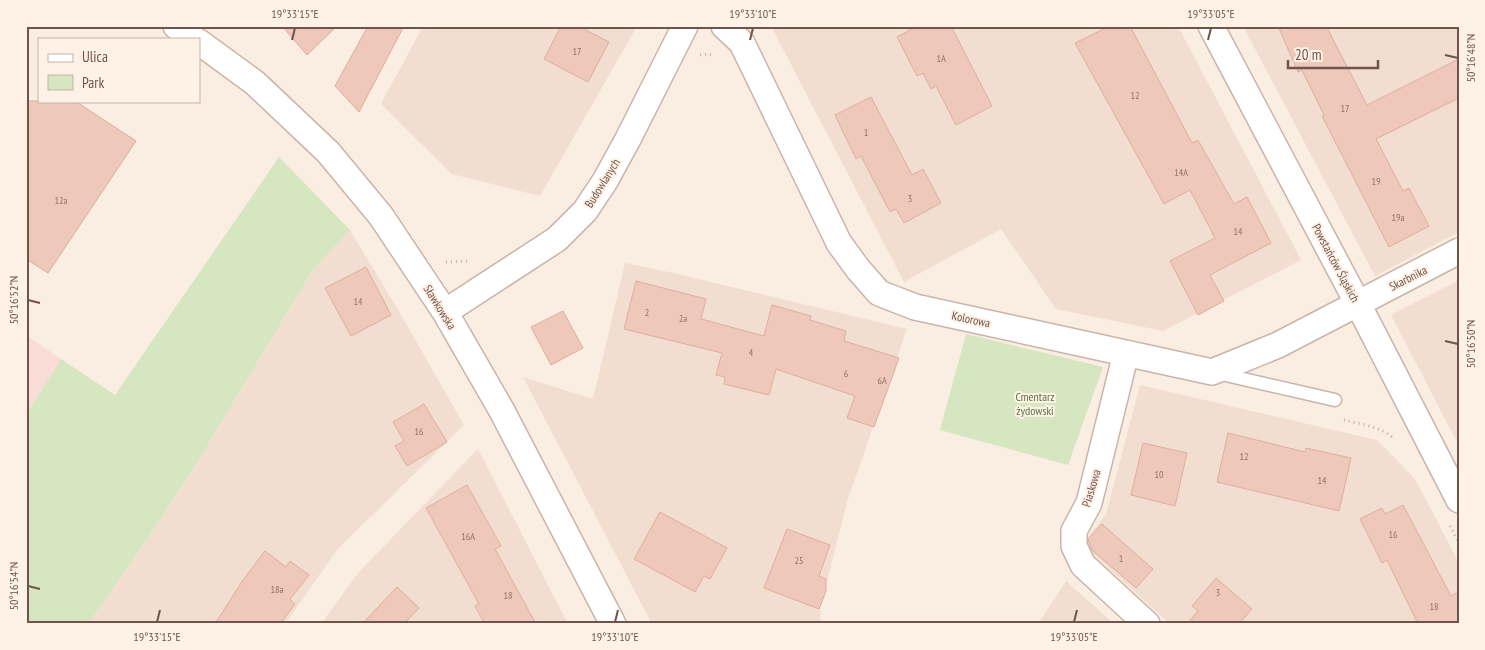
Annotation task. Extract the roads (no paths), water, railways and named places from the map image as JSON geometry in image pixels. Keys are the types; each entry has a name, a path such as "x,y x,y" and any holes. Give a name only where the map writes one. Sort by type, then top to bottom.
{"street":[{"path":"176,26 193,38"},
{"name":"Budowlanych","path":"445,312 557,239 585,211 605,181 628,139 684,26"},
{"name":"Kolorowa","path":"724,26 742,43 839,242 858,269 879,293 915,307 1212,372"},
{"name":"Powstańców Śląskich","path":"1211,26 1459,500"},
{"name":"Sławkowska","path":"200,43 255,83 328,152 381,216 445,312 502,411 613,624"},
{"name":"Skarbnika","path":"1358,304 1459,252"},
{"path":"1212,372 1278,345 1358,304"},
{"name":"Piaskowa","path":"1126,353 1089,503 1074,531 1074,546 1083,565 1147,624"}],"lane":[{"path":"1212,372 1335,400"}],"park label":[{"name":"Cmentarz żydowski","path":"1035,403"}]}
